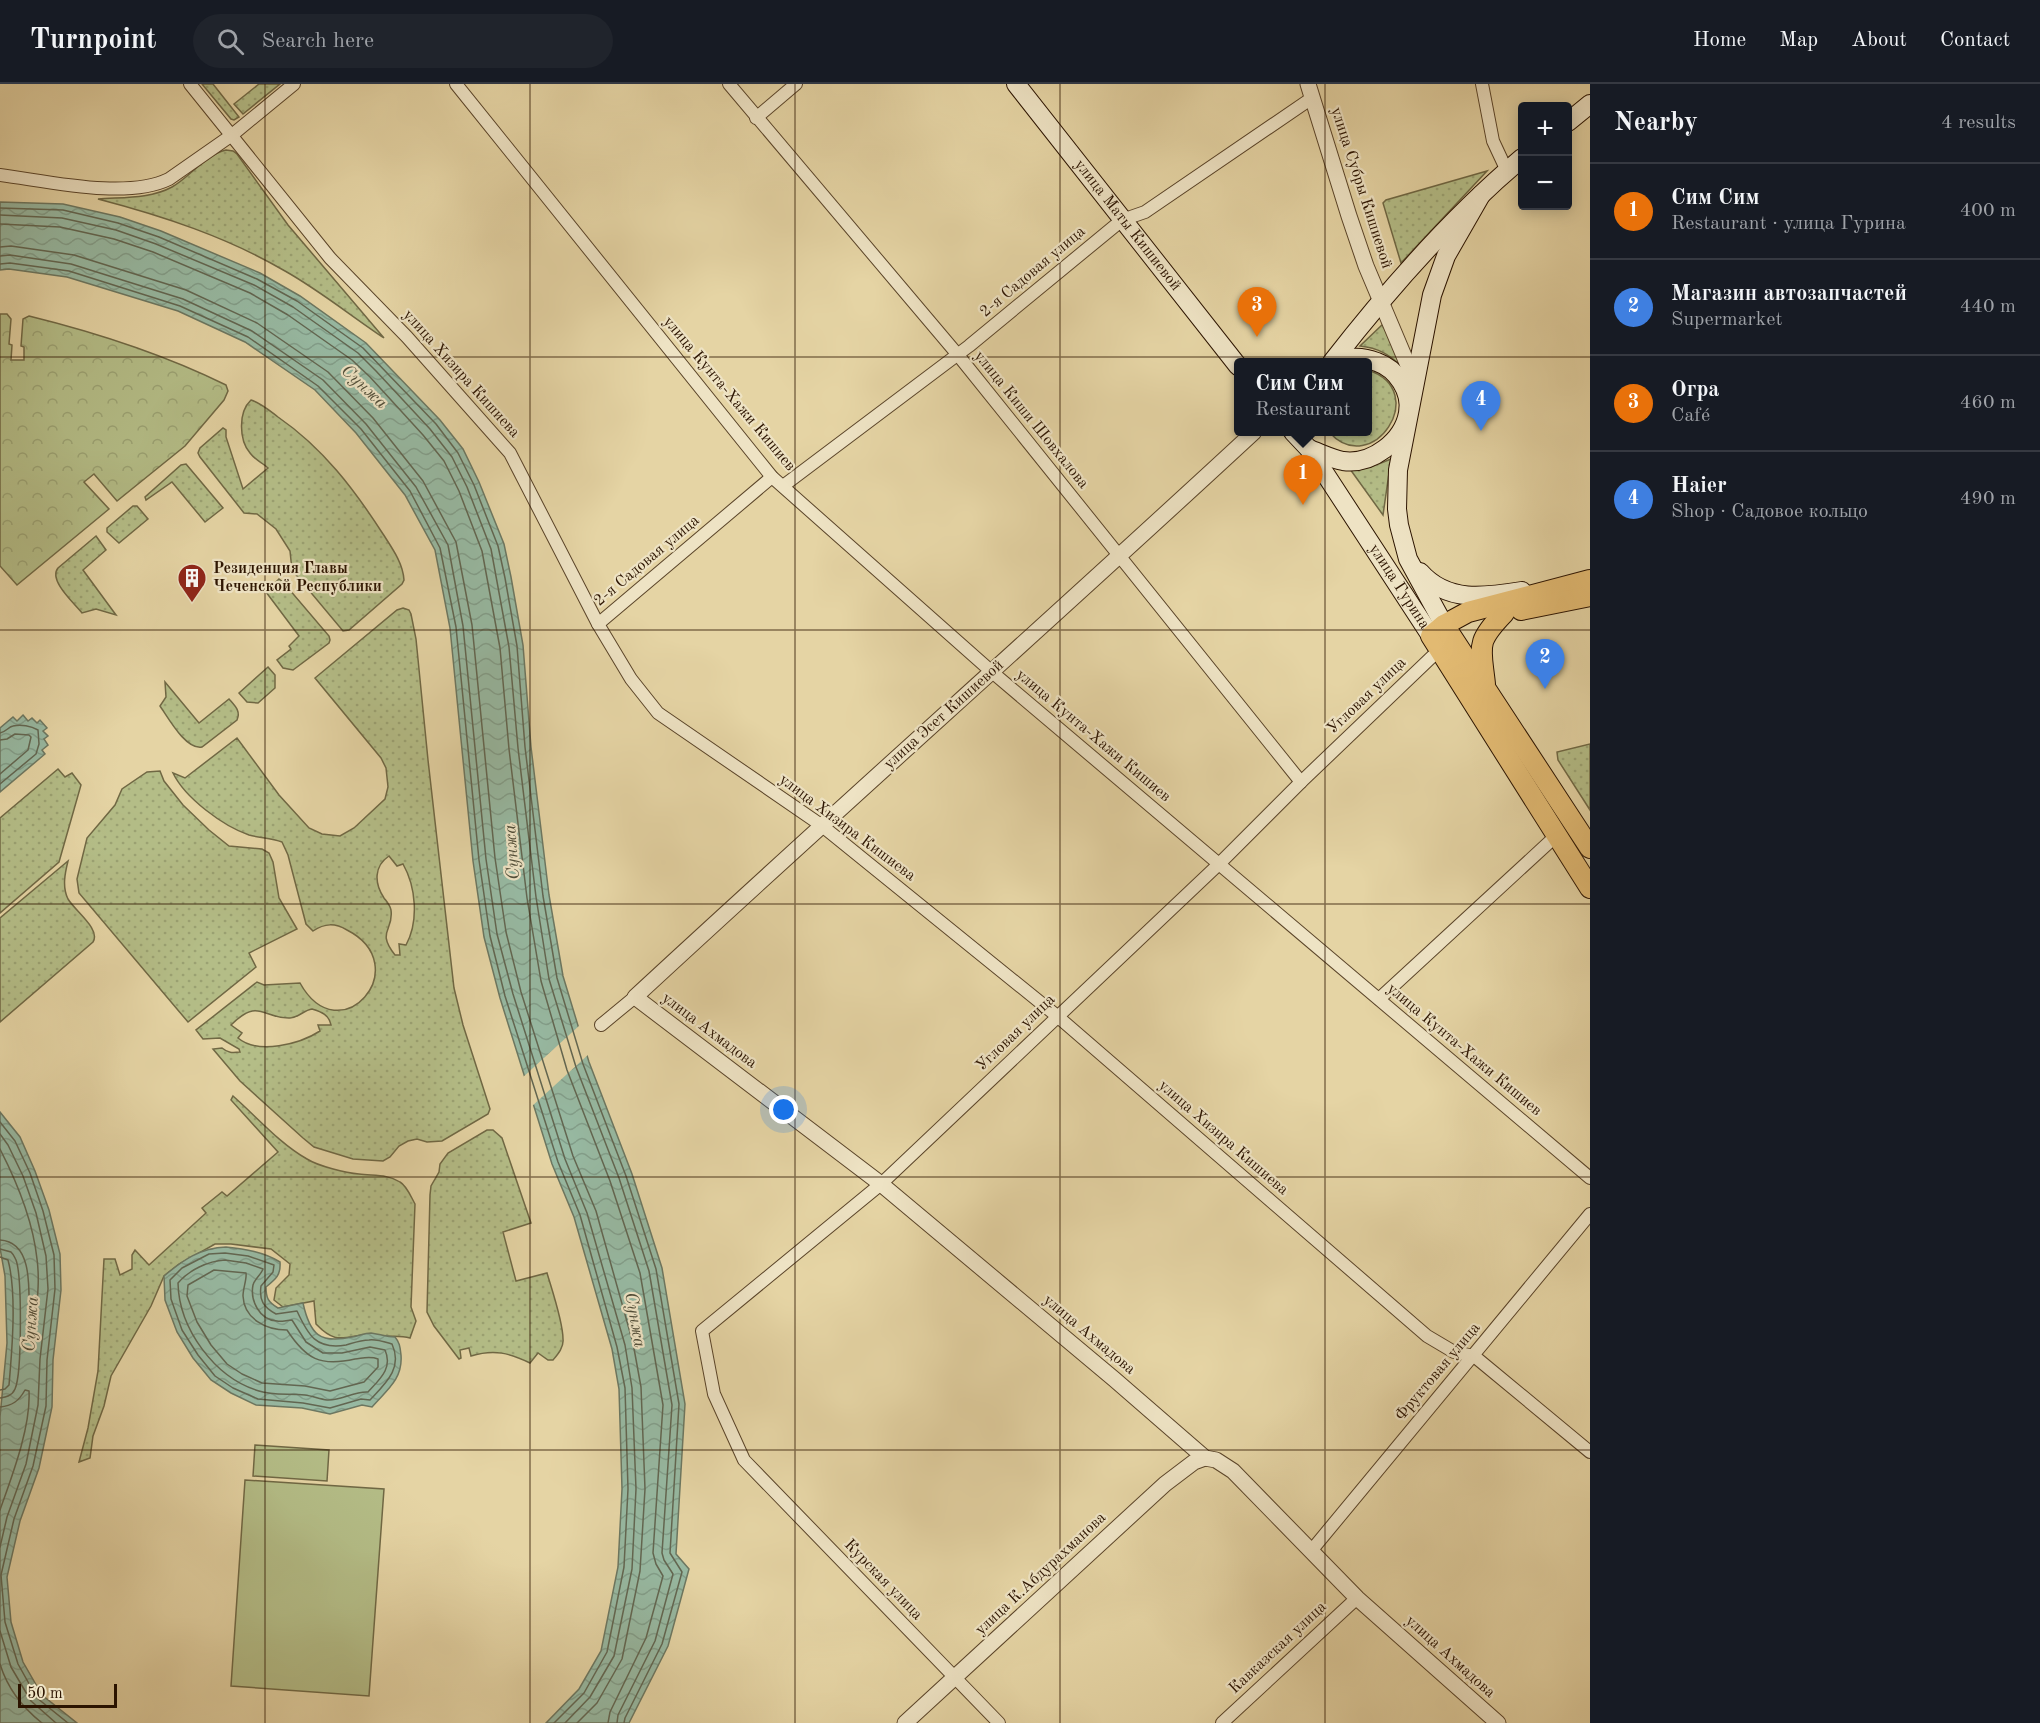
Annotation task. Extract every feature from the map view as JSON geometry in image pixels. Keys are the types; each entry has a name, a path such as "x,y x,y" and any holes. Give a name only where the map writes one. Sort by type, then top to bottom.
{"main road":[{"name":"улица Маты Кишиевой","path":"1016,84 1234,360"},
{"path":"1572,119 1590,104"},
{"path":"1336,358 1382,301 1480,195 1518,161"},
{"path":"1480,195 1438,274 1432,295 1398,470 1399,525 1408,559 1441,637 1486,690 1590,848"},
{"path":"1214,336 1239,358"},
{"path":"1308,440 1344,461 1359,461 1373,457 1387,448 1399,434 1408,414 1408,399 1403,385 1395,373 1384,364 1372,360"},
{"name":"улица Гурина","path":"1308,440 1441,637 1500,744 1590,888"},
{"path":"1408,559 1434,585 1454,595 1490,595 1586,586"},
{"path":"1441,637 1468,612 1586,586"},
{"path":"1441,637 1472,623 1586,586"},
{"path":"1486,690 1481,645 1490,627 1504,613"}],"street":[{"name":"улица Хизира Кишиева","path":"190,84 330,258 407,337 510,453 598,624 631,679 658,713 821,825 1057,1016 1427,1336 1454,1352 1473,1356 1590,1452"},
{"path":"0,175 53,184 146,187 169,179 232,135 294,84"},
{"name":"улица Кунта-Хажи Кишиев","path":"456,84 772,477 992,672 1590,1178"},
{"name":"улица Киши Шовхалова","path":"729,84 958,355 1301,782"},
{"path":"756,118 796,84"},
{"path":"1482,84 1493,141 1507,171"},
{"name":"2-я Садовая улица","path":"783,486 958,355 1122,220 1144,212 1310,91"},
{"name":"улица Субры Кишиевой","path":"1310,91 1366,266 1415,382"},
{"name":"улица Эсет Кишиевой","path":"635,997 1250,436"},
{"name":"2-я Садовая улица","path":"598,624 772,477"},
{"name":"Угловая улица","path":"744,1460 714,1394 702,1330 881,1184 1219,864 1441,637"},
{"path":"1379,999 1557,835"},
{"path":"601,1025 635,997"},
{"name":"улица Ахмадова","path":"635,997 881,1184 1205,1458 1216,1460 1233,1471 1358,1598 1498,1723"},
{"name":"Фруктовая улица","path":"1311,1551 1590,1214"},
{"name":"улица К.Абдурахманова","path":"906,1723 1165,1484 1194,1462 1205,1458"},
{"name":"Курская улица","path":"744,1460 999,1723"},
{"name":"Кавказская улица","path":"1222,1723 1358,1598"}],"green space":[{"path":"202,84 213,84 239,117 231,119"},
{"path":"259,84 280,84 243,114 234,104"},
{"path":"226,150 237,154 288,225 384,338 298,278 263,259 170,220 98,199 136,197 163,191 179,183 211,156"},
{"path":"1487,171 1401,263 1383,203 1386,200"},
{"path":"0,314 7,314 11,319 9,344 12,345 11,360 24,360 24,347 21,346 23,319 29,316 105,337 154,354 226,385 228,391 224,400 185,446 117,501 94,474 84,482 109,509 17,585 0,566"},
{"path":"1384,323 1402,367 1383,352 1360,346"},
{"path":"1372,372 1386,381 1395,395 1395,412 1389,427 1377,439 1362,446 1346,444 1335,436 1372,436"},
{"path":"251,400 265,407 294,429 336,470 361,501 399,562 404,580 402,584 349,630 343,631 292,570 290,551 276,529 257,514 244,513 198,453 200,448 223,428 226,430 226,437 243,489 268,468 252,455 246,447 242,434 242,419"},
{"path":"1391,459 1383,515 1350,469 1371,467"},
{"path":"186,464 223,508 205,522 172,482 146,500 145,497 181,465"},
{"path":"133,506 137,506 148,519 119,543 107,532 107,528"},
{"path":"96,536 106,550 83,570 116,615 96,609 82,613 56,579 58,568"},
{"path":"279,579 330,640 293,670 283,668 277,660 291,649 289,646 299,636 266,592"},
{"path":"403,608 409,610 416,639 454,988 463,1025 490,1109 488,1114 442,1141 427,1142 417,1139 408,1141 383,1161 353,1159 314,1147 240,1081 213,1049 222,1048 235,1053 240,1052 239,1049 220,1038 203,1039 196,1030 257,982 264,985 300,983 316,1003 334,1010 351,1007 365,997 373,982 375,964 367,946 347,930 330,925 313,931 306,924 288,855 282,842 249,835 228,825 195,801 173,773 185,778 237,738 279,795 309,828 322,834 340,836 354,828 385,799 388,787 386,768 381,758 315,678 397,610","holes":["389,856 397,866 403,864 413,893 413,925 406,945 399,944 400,955 395,955 387,941 391,910 377,881 380,865","312,1009 324,1014 331,1025 318,1025 320,1031 312,1036 279,1046 267,1047 246,1043 238,1038 242,1033 231,1025 248,1012 261,1011 290,1018"]},
{"path":"268,667 275,675 275,688 258,703 247,702 239,693"},
{"path":"165,682 199,723 229,699 238,711 237,720 202,747 190,744 178,732 160,706 166,697"},
{"path":"1590,744 1590,810 1558,760 1557,752"},
{"path":"58,769 65,777 72,773 81,785 59,862 0,913 0,818"},
{"path":"160,771 164,781 183,805 229,846 262,849 269,853 273,862 279,898 297,929 249,953 256,967 188,1022 79,893 77,879 87,838 115,805 122,789 147,772"},
{"path":"68,861 65,880 66,894 71,904 93,931 95,937 93,942 0,1022 0,918"},
{"path":"233,1096 278,1138 312,1162 347,1172 391,1178 400,1182 407,1189 415,1204 411,1307 416,1321 410,1338 370,1334 340,1338 329,1335 316,1324 314,1301 283,1307 274,1300 276,1288 289,1275 290,1264 271,1249 215,1244 179,1264 164,1276 151,1306 111,1376 104,1406 93,1436 90,1458 79,1462 88,1428 98,1371 104,1259 115,1259 120,1275 132,1269 132,1255 135,1250 149,1265 206,1213 202,1208 222,1192 227,1196 278,1152 231,1100"},
{"path":"487,1130 493,1130 502,1138 531,1223 503,1232 516,1281 547,1273 554,1297 563,1332 563,1342 553,1360 548,1360 538,1353 530,1363 502,1353 471,1356 469,1348 460,1350 461,1358 459,1359 434,1326 427,1312 431,1186 439,1172 440,1164 448,1153"},
{"path":"255,1445 329,1450 327,1481 253,1476"},
{"path":"245,1480 384,1489 369,1696 231,1686"}],"water":[{"name":"Сунжа","path":"0,202 63,204 120,217 161,231 260,273 300,296 366,343 440,420 463,449 479,482 504,544 523,645 531,747 549,895 563,976 589,1062 632,1174 662,1268 685,1404 676,1554 689,1569 668,1646 629,1723 546,1723 579,1689 601,1651 618,1567 622,1489 619,1389 612,1349 574,1217 552,1164 500,998 484,937 473,861 450,628 435,550 405,495 356,433 315,390 245,342 178,311 67,277 9,269 0,270"},
{"path":"23,715 28,721 32,718 37,723 40,720 47,728 43,731 48,736 44,739 48,745 42,750 45,754 0,792 0,728 13,717 17,721"},
{"name":"Сунжа","path":"0,1112 20,1137 49,1210 60,1254 61,1290 53,1360 52,1407 39,1468 20,1521 7,1577 11,1622 23,1662 42,1695 77,1723 0,1723 0,1417 7,1343 5,1276 0,1248"},
{"path":"226,1247 254,1252 280,1262 277,1276 266,1287 268,1299 278,1308 303,1303 309,1323 318,1335 332,1339 371,1333 395,1337 399,1343 401,1363 397,1378 372,1407 362,1405 330,1414 302,1408 256,1405 211,1380 193,1358 177,1332 165,1300 164,1276 192,1256"}],"pier":[{"path":"580,1025 589,1054 531,1107 522,1078"}],"place":[{"name":"Огра","path":"1257,337"},
{"name":"Haier","path":"1481,431"},
{"name":"Сим Сим","path":"1303,505"},
{"name":"Резиденция Главы Чеченской Республики","path":"192,604"},
{"name":"Магазин автозапчастей","path":"1545,689"}]}
